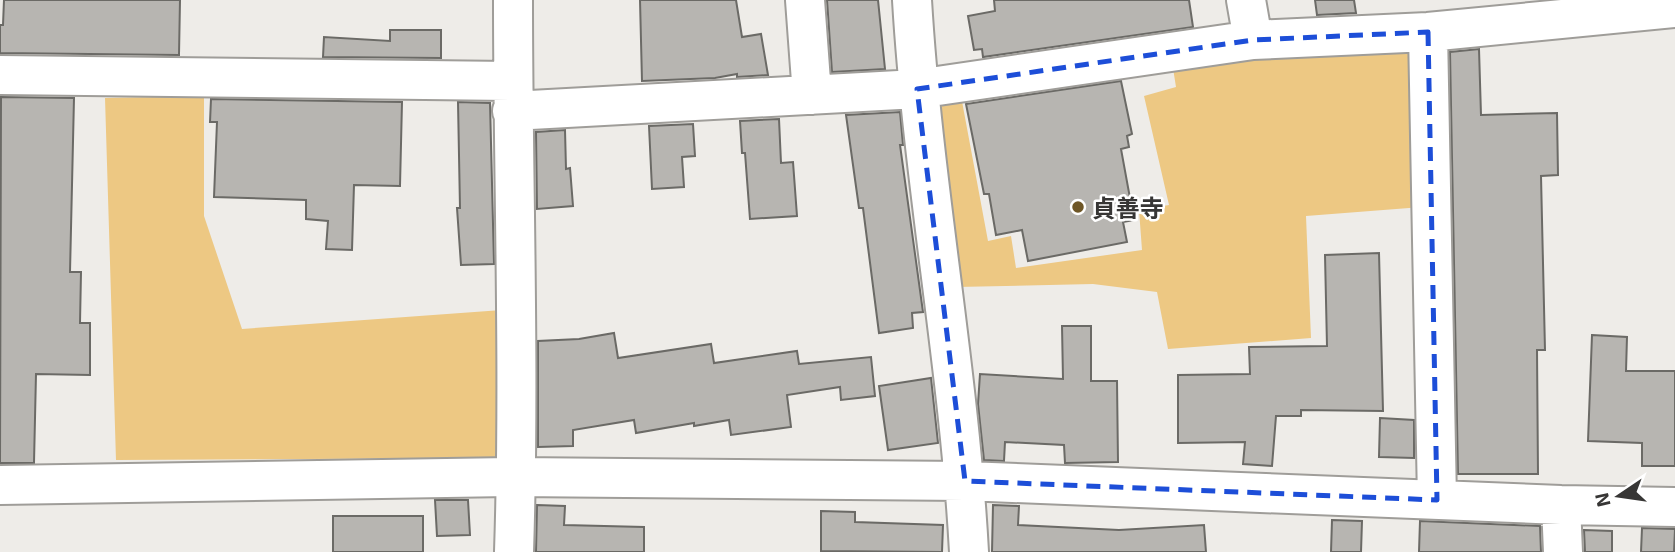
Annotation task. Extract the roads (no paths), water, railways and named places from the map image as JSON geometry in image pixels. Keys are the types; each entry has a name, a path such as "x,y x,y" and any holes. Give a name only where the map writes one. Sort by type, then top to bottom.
{"street":[{"path":"513,0 516,477 514,552"},
{"path":"805,0 812,95"},
{"path":"912,0 918,89 965,481 969,552"},
{"path":"1246,0 1253,40"},
{"path":"0,75 512,96 812,95 918,89 1253,40 1428,32 1675,8"},
{"path":"1428,32 1437,500"},
{"path":"0,485 516,477 965,481 1561,505 1675,507"},
{"path":"1561,505 1563,552"}],"place":[{"name":"貞善寺","path":"1078,207"}]}
